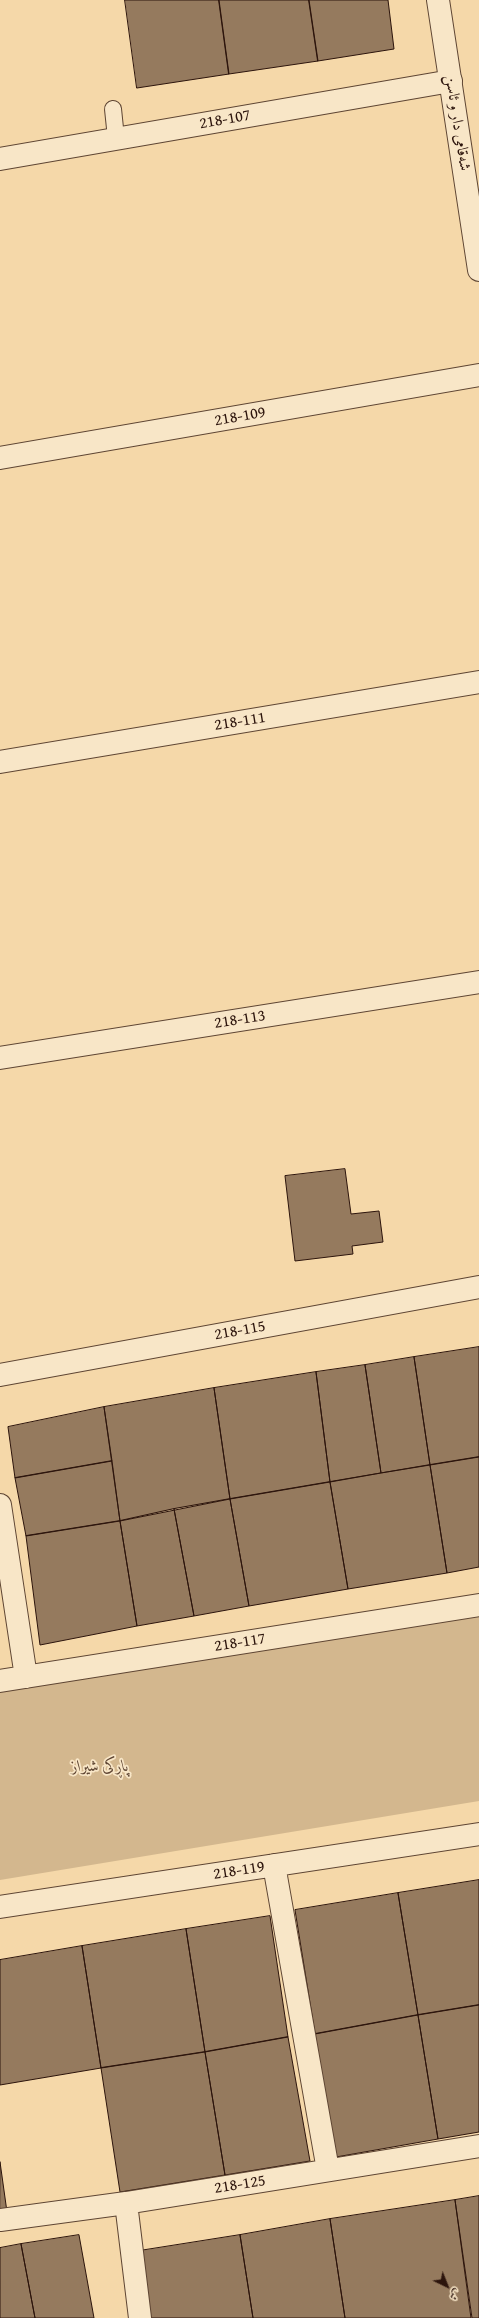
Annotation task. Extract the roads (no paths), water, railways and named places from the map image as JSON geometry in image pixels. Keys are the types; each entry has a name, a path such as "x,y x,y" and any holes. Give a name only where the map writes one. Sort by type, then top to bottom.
{"street":[{"name":"شەقامی دار و ئاسن","path":"438,0 479,270"},
{"name":"218-107","path":"0,159 451,81"},
{"name":"218-109","path":"0,458 479,375"},
{"name":"218-111","path":"0,762 479,682"},
{"name":"218-113","path":"0,1058 479,982"},
{"name":"218-115","path":"0,1375 479,1286"},
{"path":"0,1505 26,1677"},
{"name":"218-117","path":"0,1681 479,1605"},
{"name":"218-119","path":"0,1907 479,1834"},
{"path":"274,1865 328,2170"},
{"name":"218-125","path":"0,2220 126,2203 479,2146"},
{"path":"126,2203 140,2318"}],"lane":[{"path":"112,109 116,138"}],"park label":[{"name":"پاڕکی شیراز","path":"100,1767"}]}
